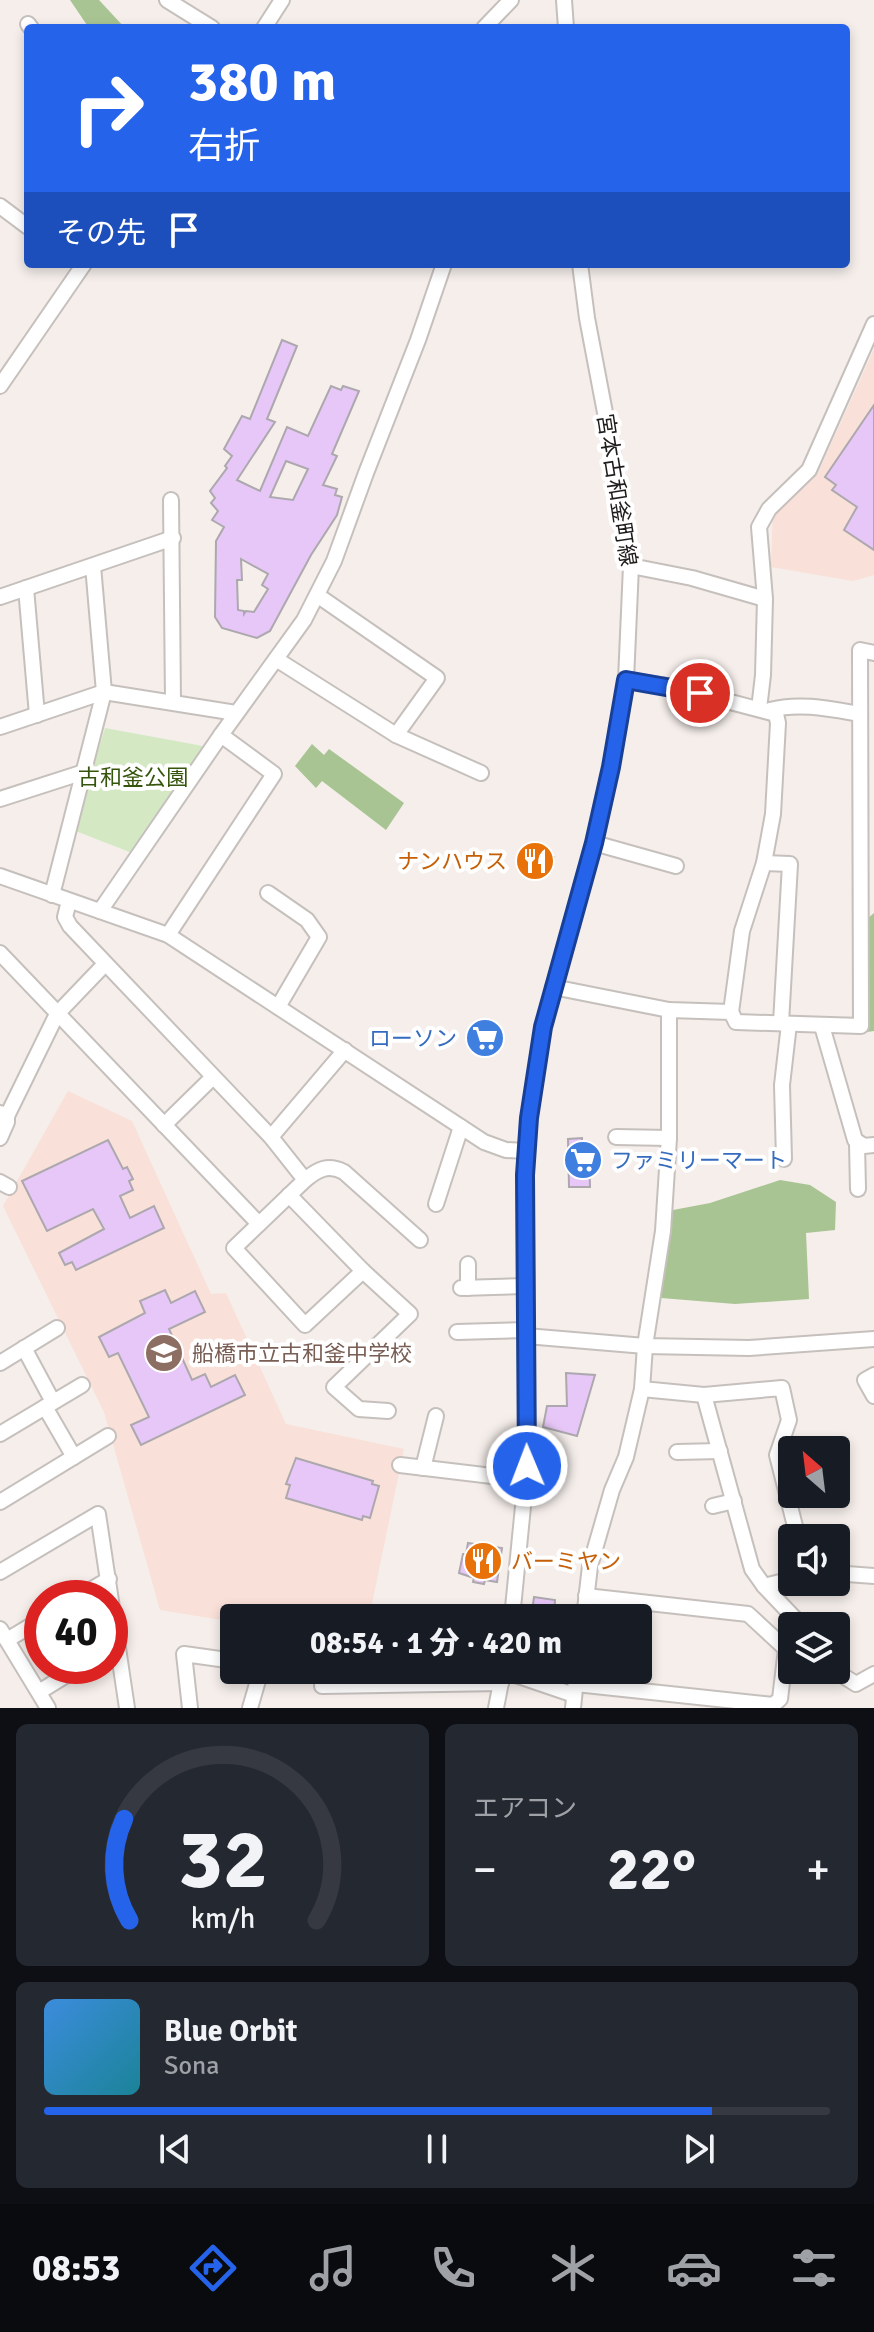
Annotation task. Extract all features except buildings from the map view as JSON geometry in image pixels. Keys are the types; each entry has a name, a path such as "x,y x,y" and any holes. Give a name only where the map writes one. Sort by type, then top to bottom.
{"street":[{"path":"167,0 206,24"},
{"path":"267,24 282,0"},
{"path":"488,24 511,0"},
{"path":"564,0 566,24"},
{"path":"0,206 24,224"},
{"path":"0,386 79,268"},
{"path":"100,911 304,620 334,561 443,268"},
{"name":"宮本古和釜町線","path":"513,1604 526,1480 525,1151 543,1027 594,843 626,680 631,566 581,268"},
{"path":"765,710 765,599 759,527 762,517 809,470 874,324"},
{"path":"171,500 173,701"},
{"path":"0,597 173,538"},
{"path":"52,895 104,692 93,566"},
{"path":"631,566 692,578 765,599"},
{"path":"26,588 37,715"},
{"path":"317,595 437,678 396,735"},
{"path":"626,680 673,687 776,714 773,814 764,863 742,931 731,1012 736,1022 861,1026 868,905 860,650 874,653"},
{"path":"276,659 396,735 481,773"},
{"path":"0,727 104,692 236,713"},
{"path":"765,710 785,706 827,708 860,714"},
{"path":"168,935 274,774 221,735"},
{"path":"0,799 84,772"},
{"path":"594,843 676,866"},
{"path":"764,863 790,864 782,1085 784,1159"},
{"path":"0,876 168,935 494,1147 525,1151"},
{"path":"268,893 307,920 319,937 278,1007"},
{"path":"69,901 65,917 70,926 271,1137 305,1180"},
{"path":"0,954 259,1224"},
{"path":"0,1138 4,1115 57,1014 104,965"},
{"path":"553,987 669,1010 731,1012"},
{"path":"585,1604 590,1566 612,1490 626,1457 642,1389 645,1346 663,1231 669,1138 669,1010"},
{"path":"822,1026 857,1144 858,1189"},
{"path":"271,1137 345,1050"},
{"path":"164,1125 213,1077"},
{"path":"436,1204 461,1127"},
{"path":"616,1137 669,1138"},
{"path":"857,1144 874,1145"},
{"path":"363,1271 305,1325 234,1248 316,1170 326,1167 344,1172 420,1240"},
{"path":"289,1195 410,1314 334,1387 359,1409 388,1411"},
{"path":"468,1264 465,1288 525,1286"},
{"path":"0,1363 57,1328"},
{"path":"457,1332 526,1333 645,1346 749,1348 873,1340"},
{"path":"24,1348 74,1457"},
{"path":"874,1375 865,1380 874,1396"},
{"path":"0,1434 82,1385"},
{"path":"642,1389 704,1395 782,1388 789,1420 777,1455 794,1524"},
{"path":"704,1395 752,1569 789,1612"},
{"path":"423,1468 436,1416"},
{"path":"0,1502 108,1436"},
{"path":"677,1452 720,1451"},
{"path":"400,1465 526,1480"},
{"path":"713,1506 734,1501"},
{"path":"0,1572 98,1514 109,1579"},
{"path":"850,1574 874,1576"},
{"path":"764,1586 778,1582"},
{"path":"549,1684 575,1689 773,1705 780,1699 786,1649 748,1614 586,1596"},
{"path":"24,1626 3,1635 48,1708"},
{"path":"190,1708 184,1654 220,1659"},
{"path":"850,1680 856,1684 874,1674"},
{"path":"39,1692 52,1684"},
{"path":"122,1684 127,1708"},
{"path":"250,1708 257,1684"},
{"path":"322,1686 355,1684"},
{"path":"496,1708 501,1684"}],"shaded area":[{"path":"874,349 874,575 853,581 771,567 773,508 818,473"},
{"name":"船橋市立古和釜中学校","path":"68,1091 132,1121 211,1294 226,1293 286,1424 404,1449 372,1604 220,1604 220,1620 160,1610 104,1412 3,1206"}],"green space":[{"path":"70,0 99,0 121,24 86,24"},
{"name":"古和釜公園","path":"105,728 203,746 132,853 73,830"},
{"path":"312,744 324,755 329,749 404,803 386,830 322,781 316,788 295,766"},
{"path":"874,913 874,1031 867,1032 867,919"},
{"path":"780,1180 810,1185 836,1202 835,1230 806,1233 809,1299 735,1304 661,1298 673,1210 710,1203"}],"place":[{"name":"ナンハウス","path":"535,861"},
{"name":"ローソン","path":"485,1038"},
{"name":"ファミリーマート","path":"583,1160"},
{"name":"船橋市立古和釜中学校","path":"164,1353"},
{"name":"バーミヤン","path":"483,1561"}],"route":[{"path":"527,1466 525,1151 543,1027 594,843 626,680 700,693"}]}
